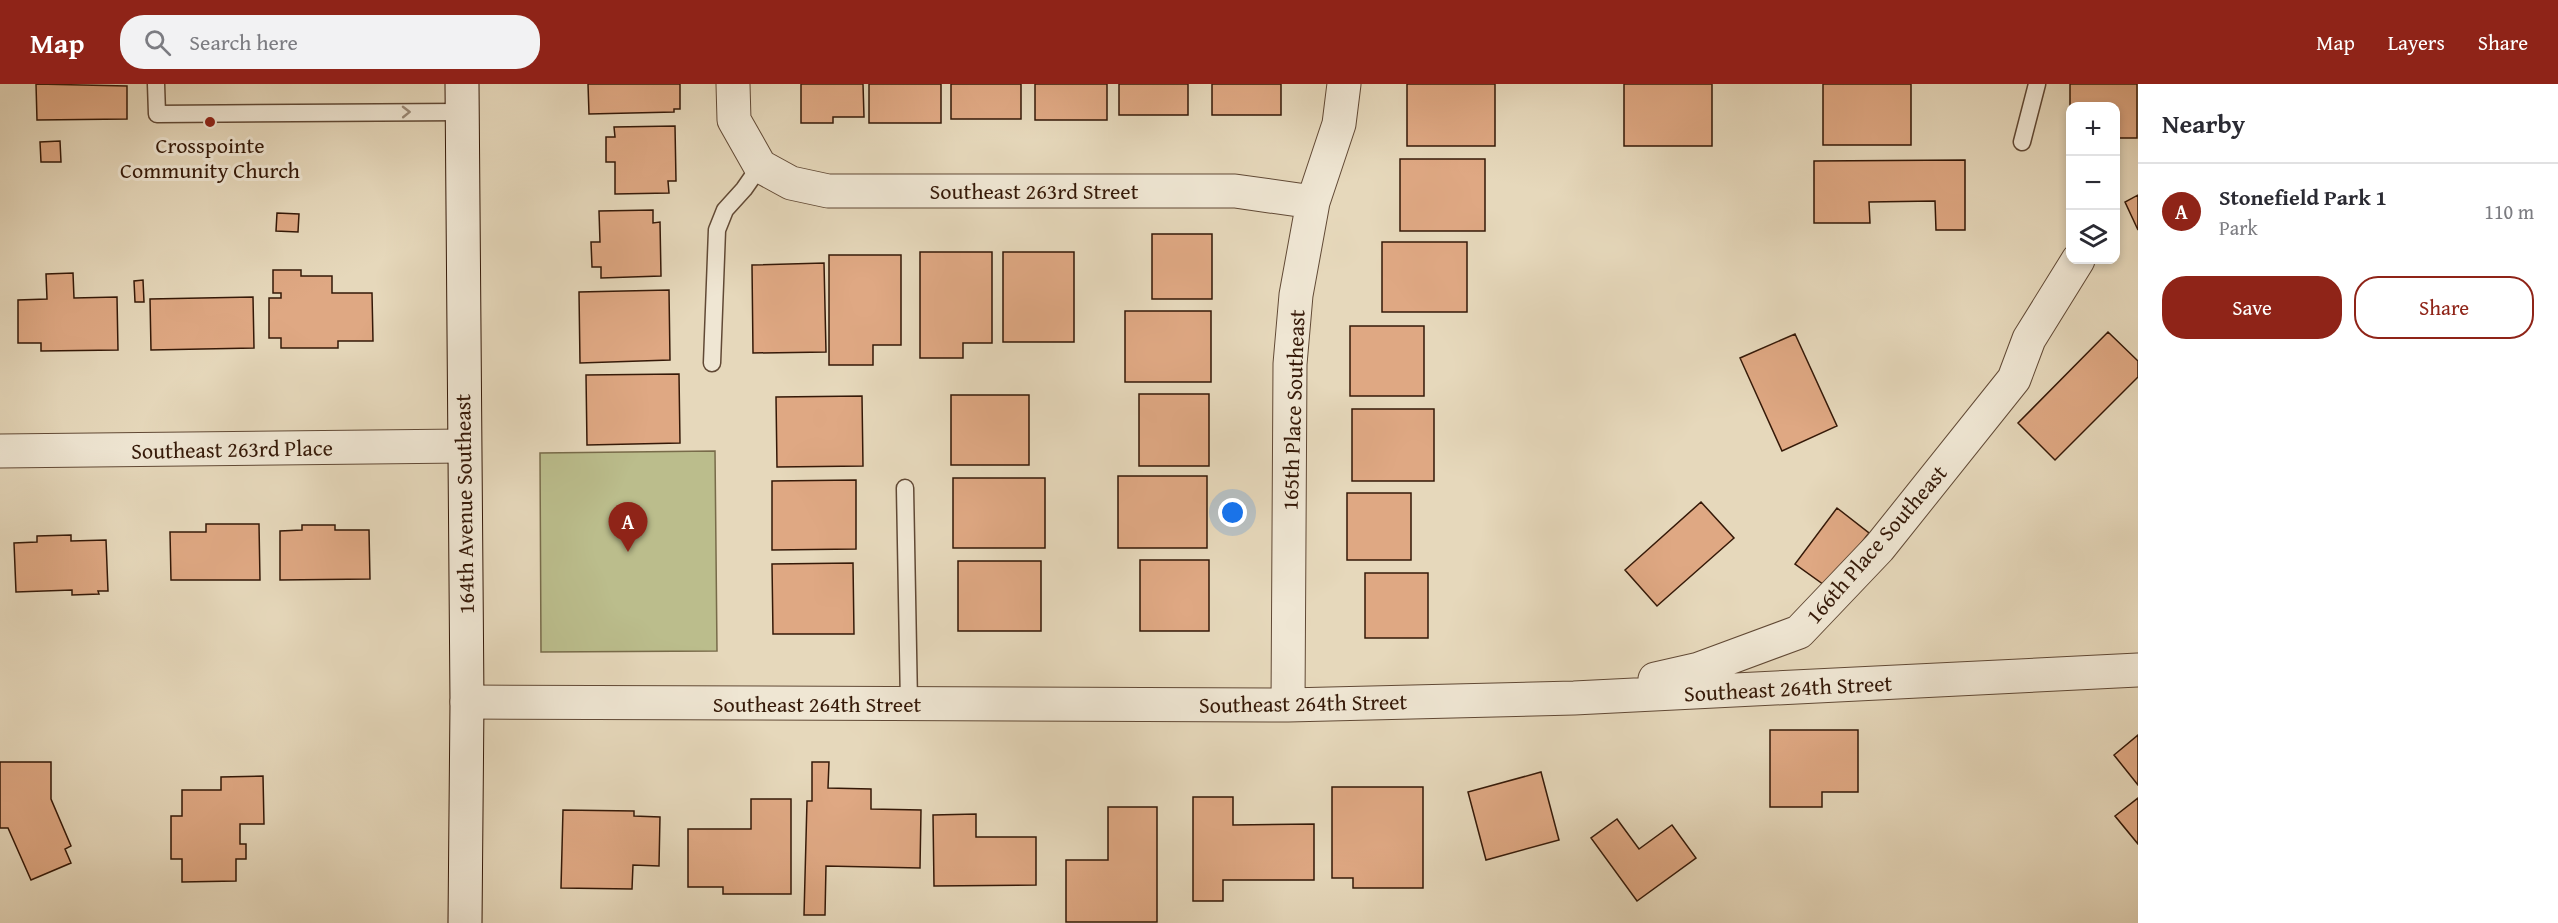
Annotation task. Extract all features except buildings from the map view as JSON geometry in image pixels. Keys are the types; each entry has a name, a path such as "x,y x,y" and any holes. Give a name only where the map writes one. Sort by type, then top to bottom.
{"street":[{"path":"733,84 734,120 760,166"},
{"name":"165th Place Southeast","path":"1288,705 1290,364 1296,295 1313,202 1339,124 1344,84"},
{"name":"164th Avenue Southeast","path":"462,98 466,702 465,923"},
{"name":"Southeast 263rd Street","path":"760,166 791,183 828,191 1235,191 1313,202"},
{"name":"166th Place Southeast","path":"1574,698 1699,669 1799,632 1879,548 2014,378 2029,339 2076,264"},
{"name":"Southeast 263rd Place","path":"0,451 463,446"},
{"name":"Southeast 264th Street","path":"466,702 1288,705 1574,698 2138,670"}],"lane":[{"path":"156,84 157,114 351,113 462,98"},
{"path":"2022,142 2037,84"},
{"path":"712,363 717,230 725,210 760,166"},
{"path":"905,488 909,704"}],"green space":[{"path":"715,451 717,651 541,652 540,453"}],"place":[{"name":"Crosspointe Community Church","path":"210,122"},
{"name":"Stonefield Park 1","path":"628,552"}]}
